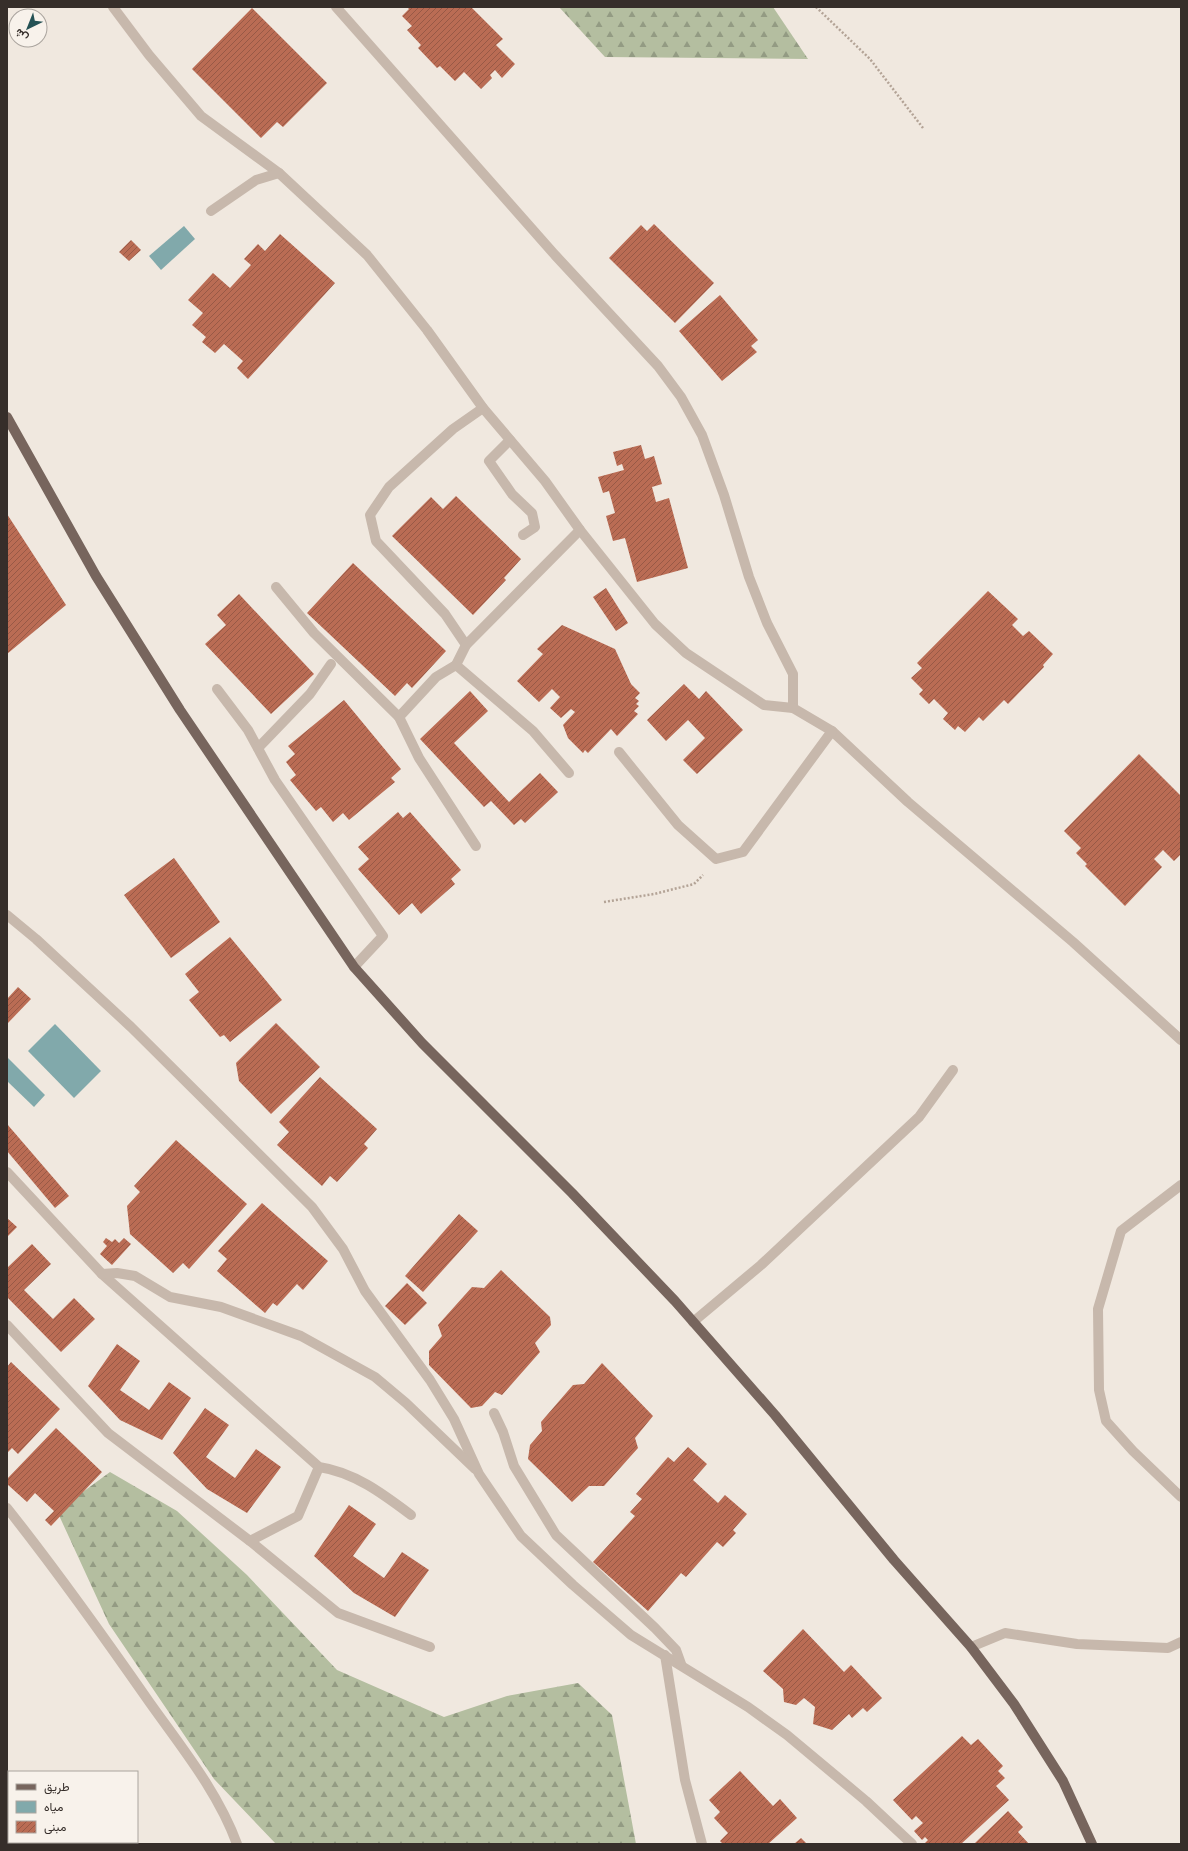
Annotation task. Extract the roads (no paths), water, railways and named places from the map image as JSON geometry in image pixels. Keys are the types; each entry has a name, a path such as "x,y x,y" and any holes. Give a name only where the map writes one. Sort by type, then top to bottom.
{"main road":[{"path":"7,417 96,576 180,710 354,966 422,1043 572,1193 693,1322 775,1415 894,1560 970,1647 1014,1704 1064,1781 1092,1844"}],"street":[{"path":"113,7 149,55 201,116 232,141 279,173 367,255 427,330 483,408 545,481 580,530 655,624 686,653 764,705 793,708 832,730 908,802 1073,942 1181,1040"},
{"path":"336,7 555,256 658,366 680,397 702,435 724,495 749,577 767,623 793,674 793,708"},
{"path":"211,211 256,180 279,173"},
{"path":"466,645 445,614 376,541 370,515 389,486 453,429 483,408"},
{"path":"510,440 489,461 512,494 532,513 535,527 523,535"},
{"path":"399,717 436,677 456,665 466,645 580,530"},
{"path":"276,587 314,634 399,717 419,758 476,846"},
{"path":"258,748 310,694 331,664"},
{"path":"456,665 533,731 569,773"},
{"path":"217,689 248,730 275,780 383,936 354,966"},
{"path":"619,752 678,825 716,860 743,852 832,730"},
{"path":"7,915 36,938 131,1026 312,1207 343,1249 365,1291 430,1380 454,1419 479,1474 521,1536 573,1585 631,1634 748,1707 787,1736 866,1801 911,1844"},
{"path":"693,1322 761,1265 919,1117 953,1070"},
{"path":"7,1172 102,1274 319,1467 337,1470 380,1491 411,1515"},
{"path":"1181,1184 1121,1231 1098,1309 1099,1390 1106,1421 1132,1451 1181,1497"},
{"path":"102,1274 117,1273 135,1276 170,1298 221,1307 302,1336 375,1377 406,1403 479,1474"},
{"path":"7,1325 108,1433 250,1541 338,1613 430,1647"},
{"path":"494,1413 503,1432 514,1466 556,1535 655,1628 676,1650 681,1664"},
{"path":"250,1541 298,1516 319,1467"},
{"path":"7,1508 52,1565 197,1769 229,1823 237,1844"},
{"path":"970,1647 1005,1633 1077,1644 1168,1648 1181,1642"},
{"path":"665,1655 685,1780 702,1844"}],"water":[{"path":"184,226 195,239 161,270 149,256"},
{"path":"55,1024 101,1071 74,1098 28,1051"},
{"path":"7,1057 45,1095 34,1107 7,1081"}]}
